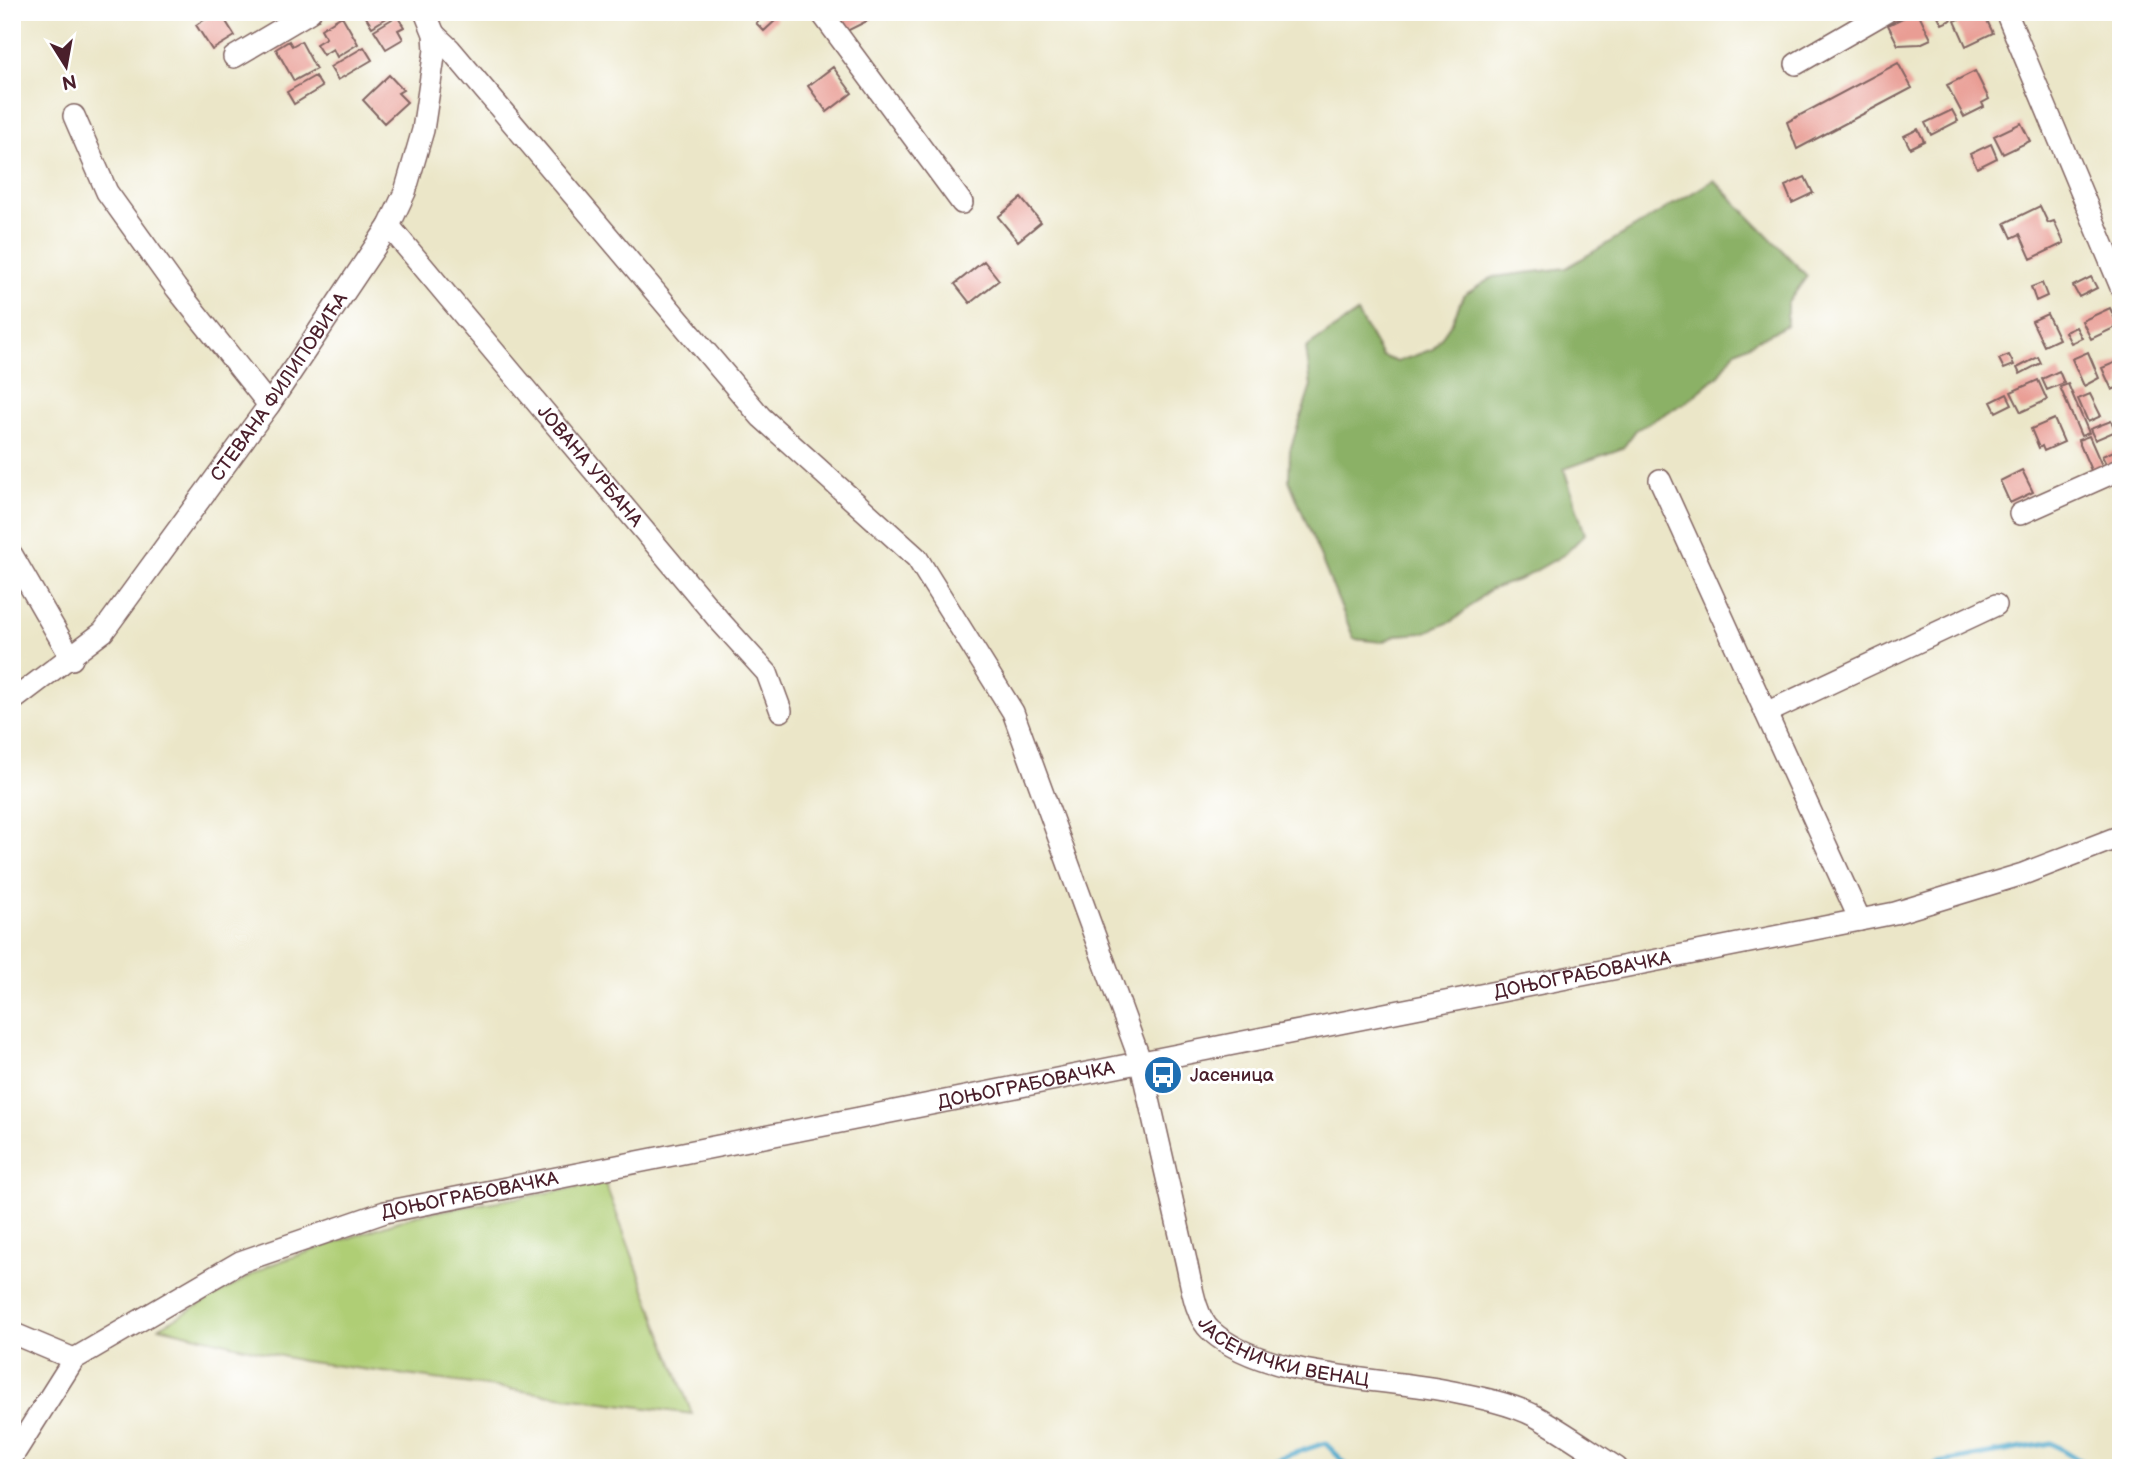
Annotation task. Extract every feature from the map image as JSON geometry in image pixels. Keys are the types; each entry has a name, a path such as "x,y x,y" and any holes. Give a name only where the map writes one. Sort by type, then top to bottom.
{"street":[{"path":"234,57 310,12"},
{"name":"СТЕВАНА ФИЛИПОВИЋА","path":"12,701 72,659 103,632 117,615 269,405 389,226 405,192 418,151 433,69 433,34 425,12"},
{"path":"821,12 962,203"},
{"path":"1796,64 1886,12"},
{"path":"2006,12 2121,287"},
{"name":"ЈАСЕНИЧКИ ВЕНАЦ","path":"433,34 450,49 761,417 917,558 1013,712 1140,1060 1188,1272 1209,1330 1244,1351 1274,1361 1340,1376 1453,1392 1533,1415 1617,1468"},
{"path":"74,116 107,192 176,288 269,405"},
{"name":"ЈОВАНА УРБАНА","path":"389,226 718,619 767,673 781,711"},
{"path":"2020,514 2121,469"},
{"path":"1660,480 1860,920"},
{"path":"12,555 72,659"},
{"path":"1766,713 1996,605"},
{"name":"ДОЊОГРАБОВАЧКА","path":"74,1359 240,1262 385,1212 1140,1060 1860,920 1954,897 2121,836"},
{"path":"12,1333 74,1359 12,1457"}],"green space":[{"path":"1714,180 1807,276 1787,304 1787,325 1734,352 1720,374 1688,401 1636,430 1623,448 1564,469 1585,534 1565,554 1521,579 1489,590 1453,621 1423,633 1397,635 1382,642 1354,639 1289,480 1290,450 1311,386 1306,348 1357,313 1382,356 1397,362 1433,349 1452,322 1463,296 1493,277 1566,268"},
{"path":"605,1183 692,1414 302,1361 160,1327 270,1265 416,1215"}],"building":[{"path":"220,12 235,36 212,50 196,25"},
{"path":"363,12 396,12 372,27"},
{"path":"449,12 469,12 453,20"},
{"path":"767,12 777,19 764,31 756,23"},
{"path":"837,12 867,12 871,19 847,31"},
{"path":"1918,12 1931,39 1920,44 1898,45 1888,25"},
{"path":"1936,12 1947,12 1951,20 1942,24"},
{"path":"1974,12 1983,12 1993,33 1966,46 1955,21"},
{"path":"342,16 358,44 337,57 333,49 323,55 316,44 326,38 321,29"},
{"path":"397,16 404,27 398,30 403,39 386,49 374,30"},
{"path":"289,41 292,46 301,41 316,69 294,81 276,49"},
{"path":"364,47 372,60 338,80 330,67"},
{"path":"1898,63 1912,88 1797,149 1787,122"},
{"path":"833,67 852,93 827,112 808,86"},
{"path":"1975,71 1989,99 1982,103 1984,107 1964,117 1947,85"},
{"path":"389,75 403,90 398,93 407,102 384,123 363,100"},
{"path":"315,76 322,87 294,104 287,92"},
{"path":"1952,110 1958,121 1931,135 1925,123"},
{"path":"2021,123 2030,141 2003,154 1994,136"},
{"path":"1918,129 1924,141 1910,148 1904,136"},
{"path":"1991,144 1997,158 1977,168 1970,154"},
{"path":"1805,177 1813,193 1792,203 1785,186"},
{"path":"1021,198 1041,222 1018,241 998,217"},
{"path":"2040,206 2048,223 2054,221 2064,243 2031,259 2020,234 2012,238 2005,223"},
{"path":"984,261 999,280 970,303 955,284"},
{"path":"2091,277 2097,288 2079,297 2073,286"},
{"path":"2042,283 2047,296 2036,301 2031,287"},
{"path":"2110,308 2118,326 2091,339 2082,321"},
{"path":"2047,314 2059,339 2044,346 2032,321"},
{"path":"2076,327 2082,338 2071,343 2065,332"},
{"path":"2088,352 2099,378 2084,386 2072,359"},
{"path":"2009,355 2014,365 2004,369 1999,359"},
{"path":"2038,357 2041,363 2020,374 2017,368"},
{"path":"2121,360 2121,386 2112,390 2102,368"},
{"path":"2059,371 2064,383 2047,390 2042,379"},
{"path":"2038,380 2047,400 2021,412 2011,392"},
{"path":"2068,384 2089,433 2081,436 2060,387"},
{"path":"2007,394 2012,404 1996,412 1991,402"},
{"path":"2090,394 2101,416 2088,422 2078,399"},
{"path":"2054,419 2064,442 2044,451 2042,446 2039,448 2031,429"},
{"path":"2111,421 2116,431 2095,440 2090,429"},
{"path":"2089,436 2104,470 2093,475 2078,440"},
{"path":"2121,448 2121,460 2107,466 2102,456"},
{"path":"2022,470 2033,492 2010,503 2000,481"}],"waterway":[{"path":"1249,1468 1325,1443 1350,1468"},
{"path":"1928,1468 1938,1463 2051,1443 2092,1468"}],"place":[{"name":"Јасеница","path":"1163,1075"}]}
